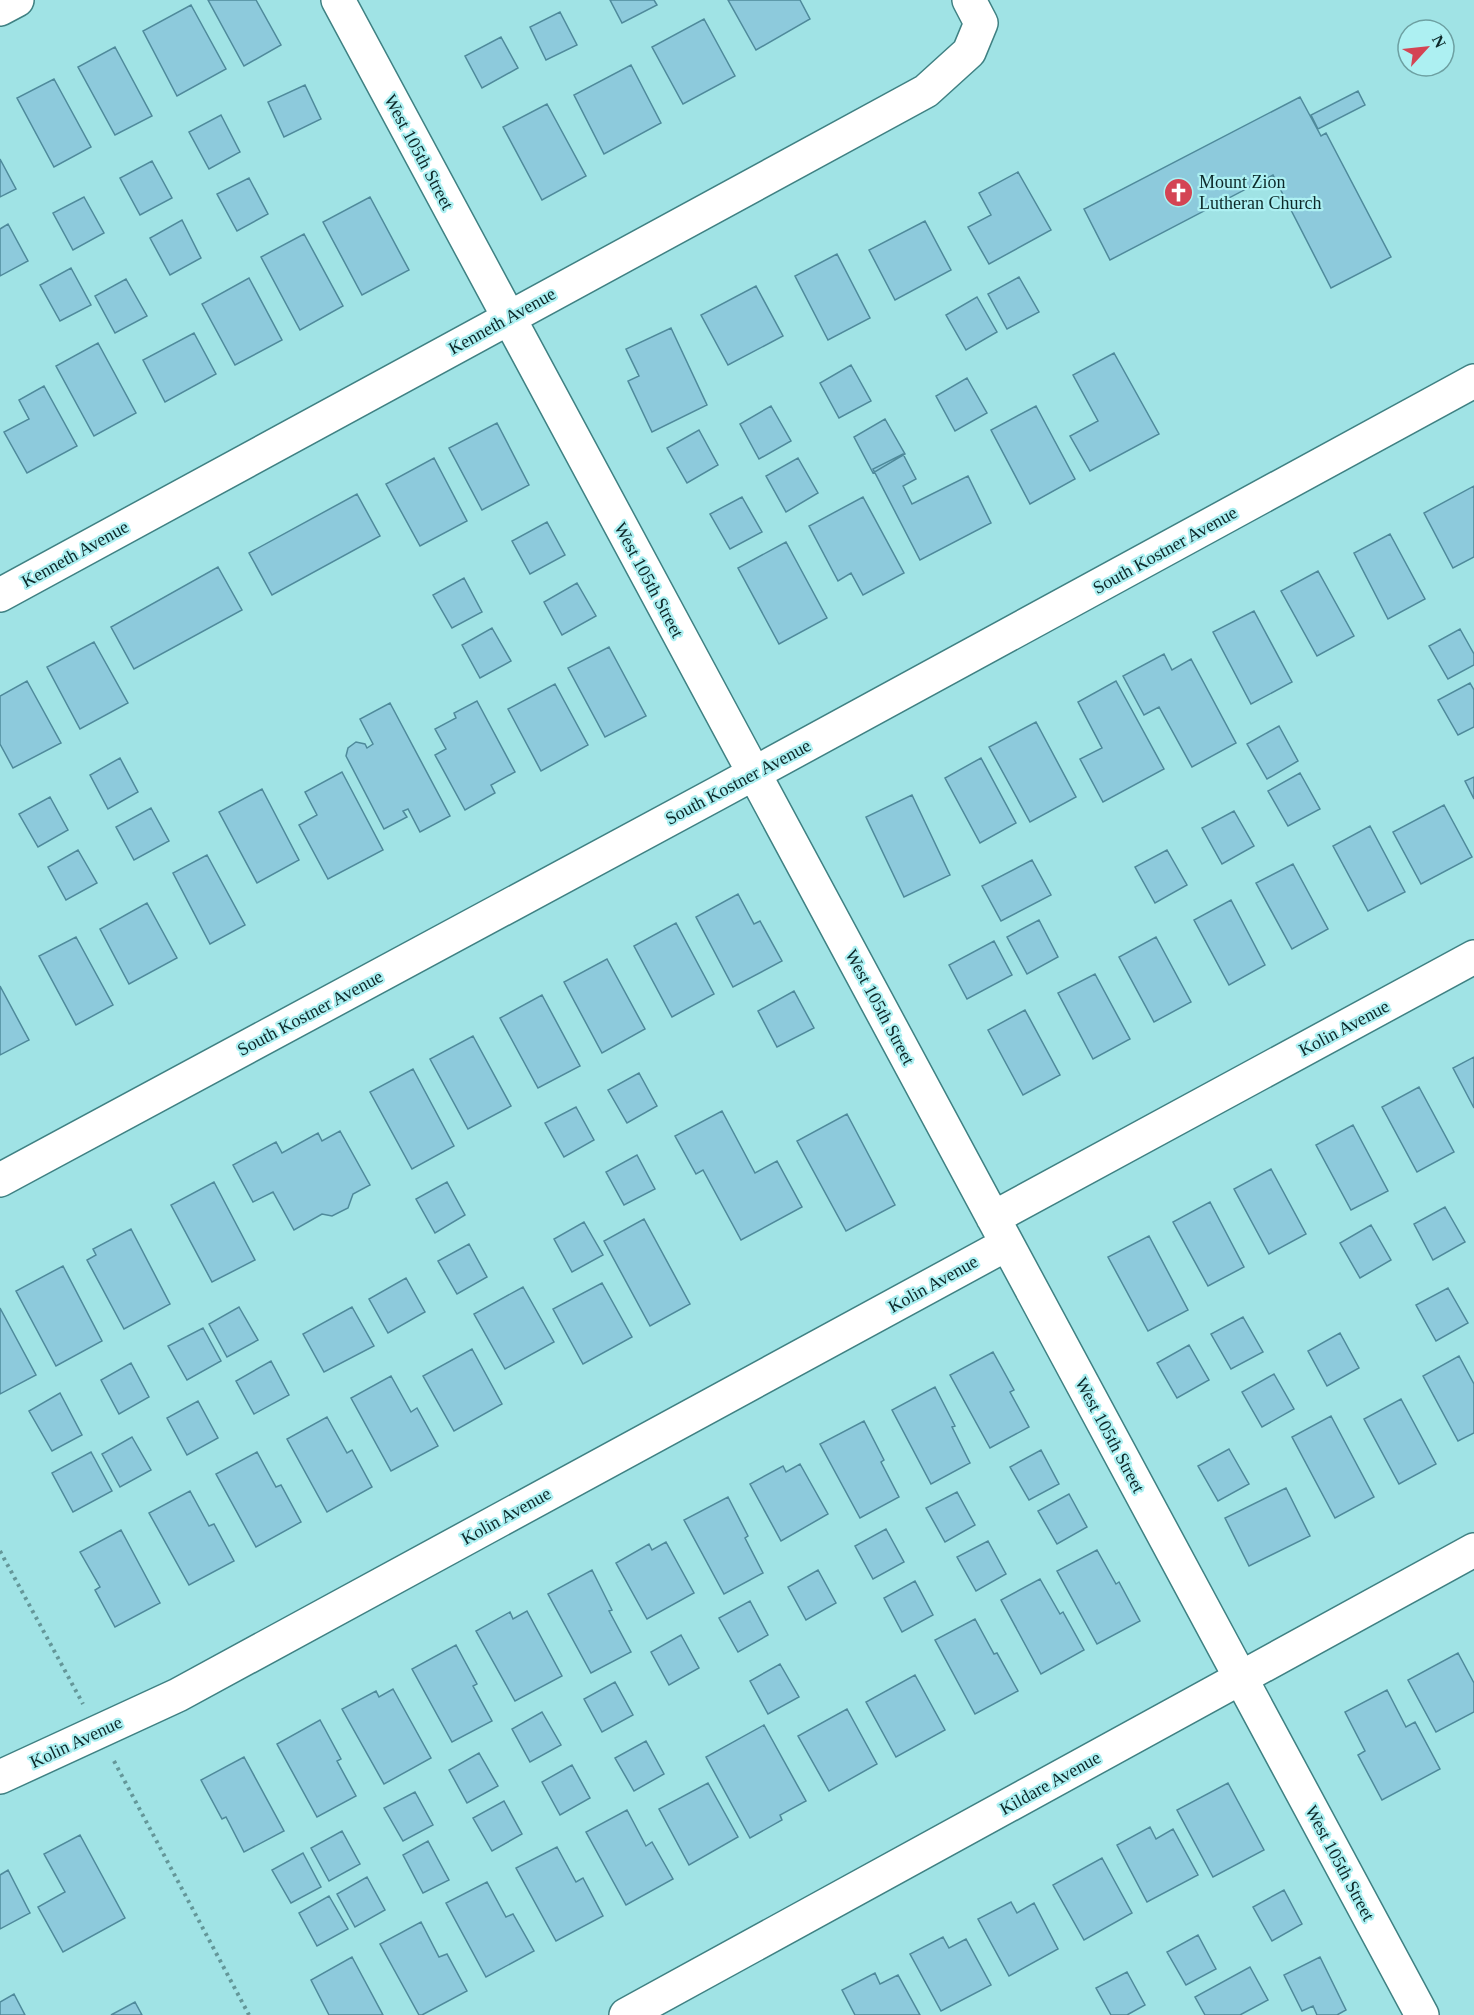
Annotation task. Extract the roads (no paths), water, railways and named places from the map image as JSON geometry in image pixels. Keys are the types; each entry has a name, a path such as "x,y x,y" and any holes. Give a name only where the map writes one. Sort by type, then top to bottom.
{"street":[{"path":"0,9 17,0"},
{"name":"West 105th Street","path":"338,0 1422,2015"},
{"name":"Kenneth Avenue","path":"0,595 926,91 969,52 975,11"},
{"name":"South Kostner Avenue","path":"0,1180 1474,381"},
{"name":"Kolin Avenue","path":"0,1777 178,1695 1000,1231 1474,957"},
{"name":"Kildare Avenue","path":"626,2015 1474,1550"}],"place":[{"name":"Mount Zion Lutheran Church","path":"1178,192"}]}
